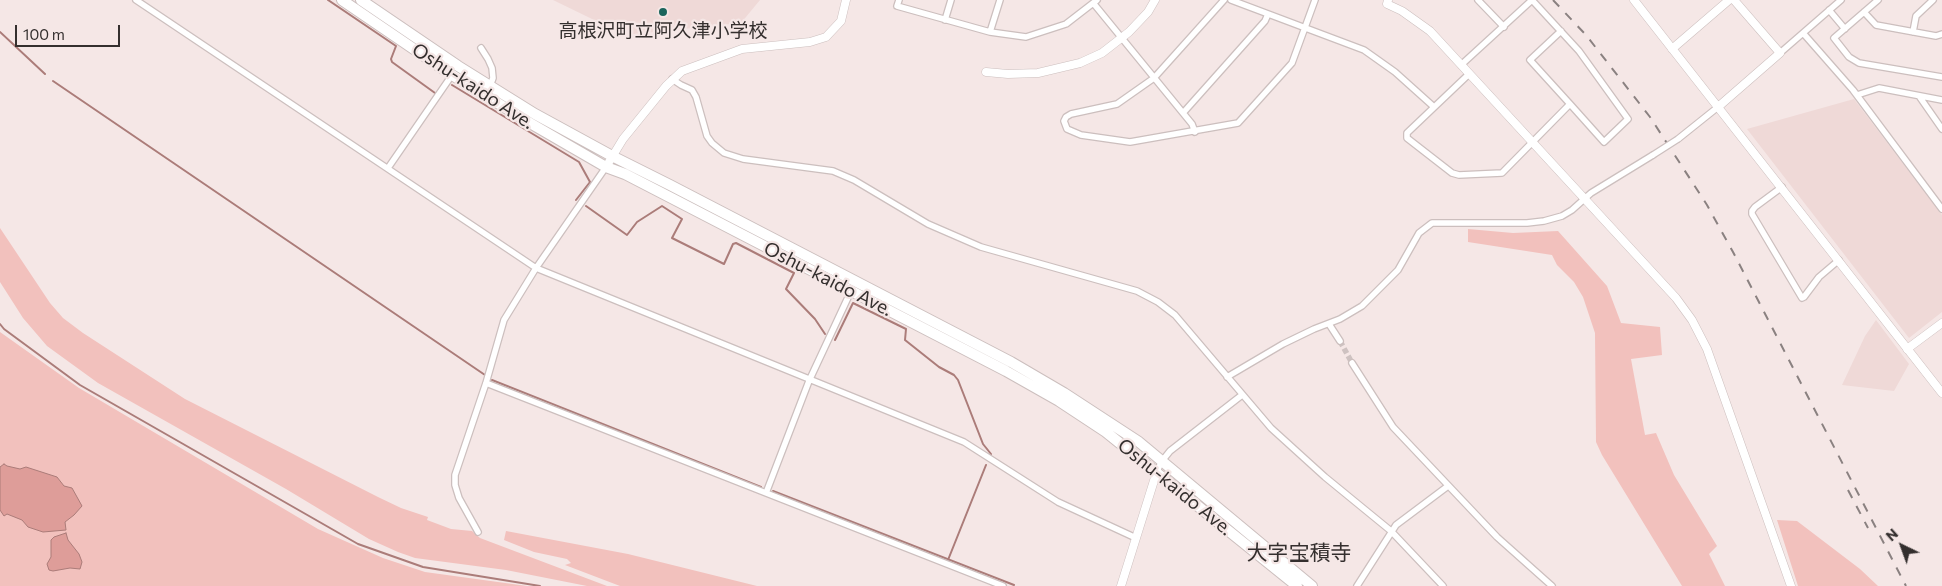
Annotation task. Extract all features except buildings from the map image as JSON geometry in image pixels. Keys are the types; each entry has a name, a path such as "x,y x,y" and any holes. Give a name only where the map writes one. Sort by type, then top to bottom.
{"highway":[{"name":"Oshu-kaido Ave.","path":"342,0 452,74 530,123 606,167 625,174 1006,371 1059,401 1106,432 1157,471 1297,586"},
{"name":"Oshu-kaido Ave.","path":"361,0 535,114 612,156 1011,362 1064,392 1112,423 1162,460 1312,586"}],"street":[{"path":"136,0 536,268 809,381 964,442 1058,502 1136,538"},
{"path":"478,532 459,498 454,485 455,475 486,383 504,320 536,268 606,167 618,145 672,79 688,68 742,49 810,42 826,37 840,21 846,0"},
{"path":"899,0 897,6 945,20 990,32 1026,36 1066,24 1096,2 1122,38 1192,124 1195,132"},
{"path":"945,20 951,0"},
{"path":"990,32 1000,0"},
{"path":"986,72 1025,74 1066,68 1102,53 1137,24 1155,0"},
{"path":"1224,0 1154,78 1117,104 1071,114 1064,121 1067,129 1081,135 1121,142 1138,142 1195,132 1241,121 1292,63 1315,0"},
{"path":"1231,0 1364,50 1395,72 1434,107"},
{"path":"1378,0 1388,2 1430,31 1676,298 1692,320 1707,349 1791,586"},
{"path":"1478,0 1504,27"},
{"path":"1461,65 1532,0 1561,31 1579,51 1628,119 1604,142 1530,60 1561,31"},
{"path":"1634,0 1942,393"},
{"path":"1672,48 1729,0"},
{"path":"1734,0 1780,53"},
{"path":"1227,377 1283,344 1329,324 1362,306 1398,270 1419,233 1432,223 1527,223 1562,216 1572,210 1584,198 1678,139 1718,107 1841,0"},
{"path":"1878,0 1834,38 1850,57 1859,64 1942,77"},
{"path":"1914,32 1916,16 1933,0"},
{"path":"1829,10 1845,29"},
{"path":"1864,12 1876,25 1936,36 1942,34"},
{"path":"1183,113 1265,21 1268,14"},
{"path":"1803,33 1857,95 1942,209"},
{"path":"481,48 492,68 493,78 490,86"},
{"path":"388,168 452,74"},
{"path":"1469,74 1407,133 1407,138 1452,173 1459,175 1502,173 1570,104"},
{"path":"672,79 692,90 696,97 707,136 724,153 743,159 833,171 854,180 928,224 972,243 1006,255 1115,285 1147,296 1174,315 1271,428 1302,458 1391,531 1443,586"},
{"path":"1857,95 1879,88 1942,100"},
{"path":"1919,96 1942,130"},
{"path":"1782,187 1752,212 1802,298 1819,277 1839,260"},
{"path":"766,493 809,381 851,291"},
{"path":"1908,349 1942,322"},
{"path":"1329,324 1340,340"},
{"path":"1352,363 1386,419 1514,554 1552,586"},
{"path":"486,383 1003,586"},
{"path":"1122,586 1162,460 1180,443 1242,395"},
{"path":"1357,586 1396,525 1448,486"}],"shaded area":[{"name":"高根沢町立阿久津小学校","path":"553,0 760,0 741,23 625,35"},
{"path":"1854,99 1942,215 1942,312 1909,338 1747,129"},
{"path":"0,228 50,303 63,318 185,399 378,497 401,508 428,517 427,520 451,529 472,531 480,538 607,586 587,586 506,570 415,558 398,552 369,539 286,489 98,383 47,346 23,318 0,282"},
{"path":"1468,229 1513,233 1558,231 1607,286 1621,323 1660,327 1662,355 1631,359 1645,435 1656,433 1674,475 1717,546 1709,554 1725,586 1682,586 1602,455 1596,442 1595,333 1583,297 1574,282 1557,265 1552,255 1468,242"},
{"path":"1876,320 1909,364 1894,391 1842,385 1865,336"},
{"path":"0,332 79,388 318,529 383,558 425,572 527,586 0,586"},
{"path":"4,464 20,469 26,467 57,477 64,486 72,488 82,506 65,522 66,530 43,532 28,527 22,520 7,514 4,516 0,510 0,467"},
{"path":"1777,520 1797,521 1860,569 1878,586 1798,586"},
{"path":"506,531 628,554 757,586 620,586 565,565 571,563 567,559 534,552 504,540"},
{"path":"66,533 68,540 79,554 82,562 80,569 49,570 47,564 51,557 51,540"}],"waterway":[{"path":"328,0 396,46 391,59 392,62 435,93"},
{"path":"0,32 45,74"},
{"path":"53,81 485,375"},
{"path":"452,85 579,162 590,182 576,200"},
{"path":"586,206 627,235 637,222 662,206 682,219 672,238 724,264 733,244 736,243 794,273 786,289 815,319 825,334"},
{"path":"835,340 853,303 906,329 905,340 939,367 954,375 958,380 983,444 991,454"},
{"path":"0,324 4,329 80,385 358,544 423,567 540,586"},
{"path":"492,380 761,487"},
{"path":"948,560 986,465"},
{"path":"773,491 1014,585"}],"tunnel":[{"path":"1340,341 1352,363"}],"railway":[{"path":"1553,0 1586,35 1650,117 1707,205 1906,586"},
{"path":"1848,490 1868,528"}],"place":[{"name":"高根沢町立阿久津小学校","path":"663,12"}],"district":[{"name":"大字宝積寺","path":"1299,553"}]}
